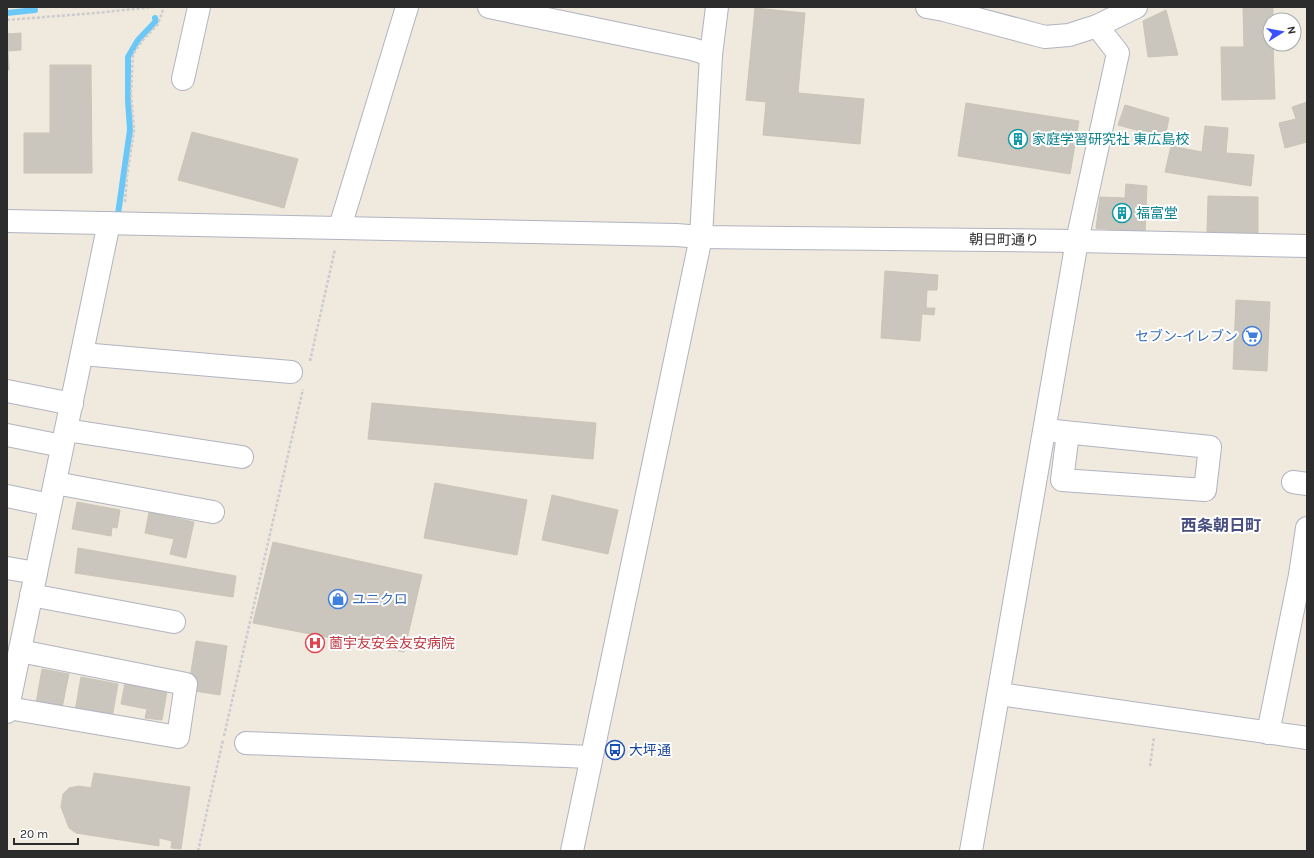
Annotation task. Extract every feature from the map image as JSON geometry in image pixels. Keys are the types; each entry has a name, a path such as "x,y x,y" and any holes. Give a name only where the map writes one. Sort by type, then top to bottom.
{"street":[{"path":"183,79 199,7"},
{"path":"340,227 407,7"},
{"path":"489,7 711,54"},
{"path":"572,851 701,237 711,54 717,7"},
{"path":"926,7 944,10 1045,37 1069,35 1096,26 1136,7"},
{"path":"971,851 1000,694 1077,241 1118,53 1096,26"},
{"name":"朝日町通り","path":"7,221 340,227 676,235 701,237 1077,241 1307,246"},
{"path":"20,651 186,684 178,737 8,710 31,595 82,354 116,223"},
{"path":"82,354 301,374"},
{"path":"7,390 72,404"},
{"path":"1045,430 1210,447 1205,490 1062,480 1068,433"},
{"path":"7,435 64,438 242,457"},
{"path":"55,483 213,512"},
{"path":"7,496 50,504"},
{"path":"1268,733 1300,575 1307,528"},
{"path":"7,568 36,573"},
{"path":"31,595 174,622"},
{"path":"1000,694 1307,738"},
{"path":"246,743 591,758"}],"path":[{"path":"7,20 153,7"},
{"path":"116,223 127,176 134,130 131,94 133,54 142,41 158,24 164,7"},
{"path":"198,851 301,374 340,227"},
{"path":"1150,766 1156,717"}],"building":[{"path":"755,8 805,13 798,93 864,99 860,144 763,135 766,102 746,100"},
{"path":"1243,8 1273,8 1273,12 1262,12 1262,52 1273,52 1275,99 1222,100 1221,47 1244,47"},
{"path":"1166,10 1178,55 1148,57 1143,21"},
{"path":"7,25 8,34 21,33 21,50 8,51 9,70 7,70"},
{"path":"50,65 91,65 92,173 24,173 24,133 50,133"},
{"path":"1307,102 1307,142 1285,148 1279,123 1296,119 1292,107"},
{"name":"家庭学習研究社 東広島校","path":"966,103 1079,121 1070,174 958,156"},
{"path":"1125,105 1169,118 1165,138 1118,125"},
{"path":"1205,126 1228,128 1226,153 1254,155 1251,186 1165,172 1171,146 1202,152"},
{"path":"192,132 298,159 284,208 178,180"},
{"name":"福富堂","path":"1126,184 1147,186 1145,233 1096,228 1100,197 1125,198"},
{"path":"1208,196 1258,197 1258,233 1207,232"},
{"path":"885,271 938,275 937,290 927,290 926,308 935,308 934,315 922,314 920,341 881,338"},
{"name":"セブン-イレブン","path":"1236,300 1270,302 1267,371 1233,369"},
{"path":"372,403 596,423 593,459 368,439"},
{"path":"435,483 527,500 517,555 424,538"},
{"path":"552,495 618,510 608,554 542,540"},
{"path":"77,502 120,510 117,528 112,527 111,536 72,529"},
{"path":"149,512 194,522 186,558 170,554 174,539 145,533"},
{"name":"ユニクロ","path":"273,542 422,575 404,652 253,623"},
{"path":"78,548 236,576 233,597 75,573"},
{"path":"196,641 227,646 220,695 188,690"},
{"path":"42,669 69,674 62,708 36,703"},
{"path":"81,677 118,684 112,718 75,711"},
{"path":"125,683 167,691 162,720 145,718 147,709 121,704"},
{"path":"94,773 190,787 181,849 171,848 172,841 159,838 159,846 76,833 69,828 61,807 63,794 69,788 79,786 91,788"}],"waterway":[{"path":"7,13 35,10"},
{"path":"118,214 130,130 128,57 138,40 156,21 155,18"}],"place":[{"name":"家庭学習研究社 東広島校","path":"1018,139"},
{"name":"福富堂","path":"1122,213"},
{"name":"セブン-イレブン","path":"1252,336"},
{"name":"ユニクロ","path":"338,599"},
{"name":"薗宇友安会友安病院","path":"315,643"},
{"name":"大坪通","path":"615,750"}],"district":[{"name":"西条朝日町","path":"1221,525"}]}
